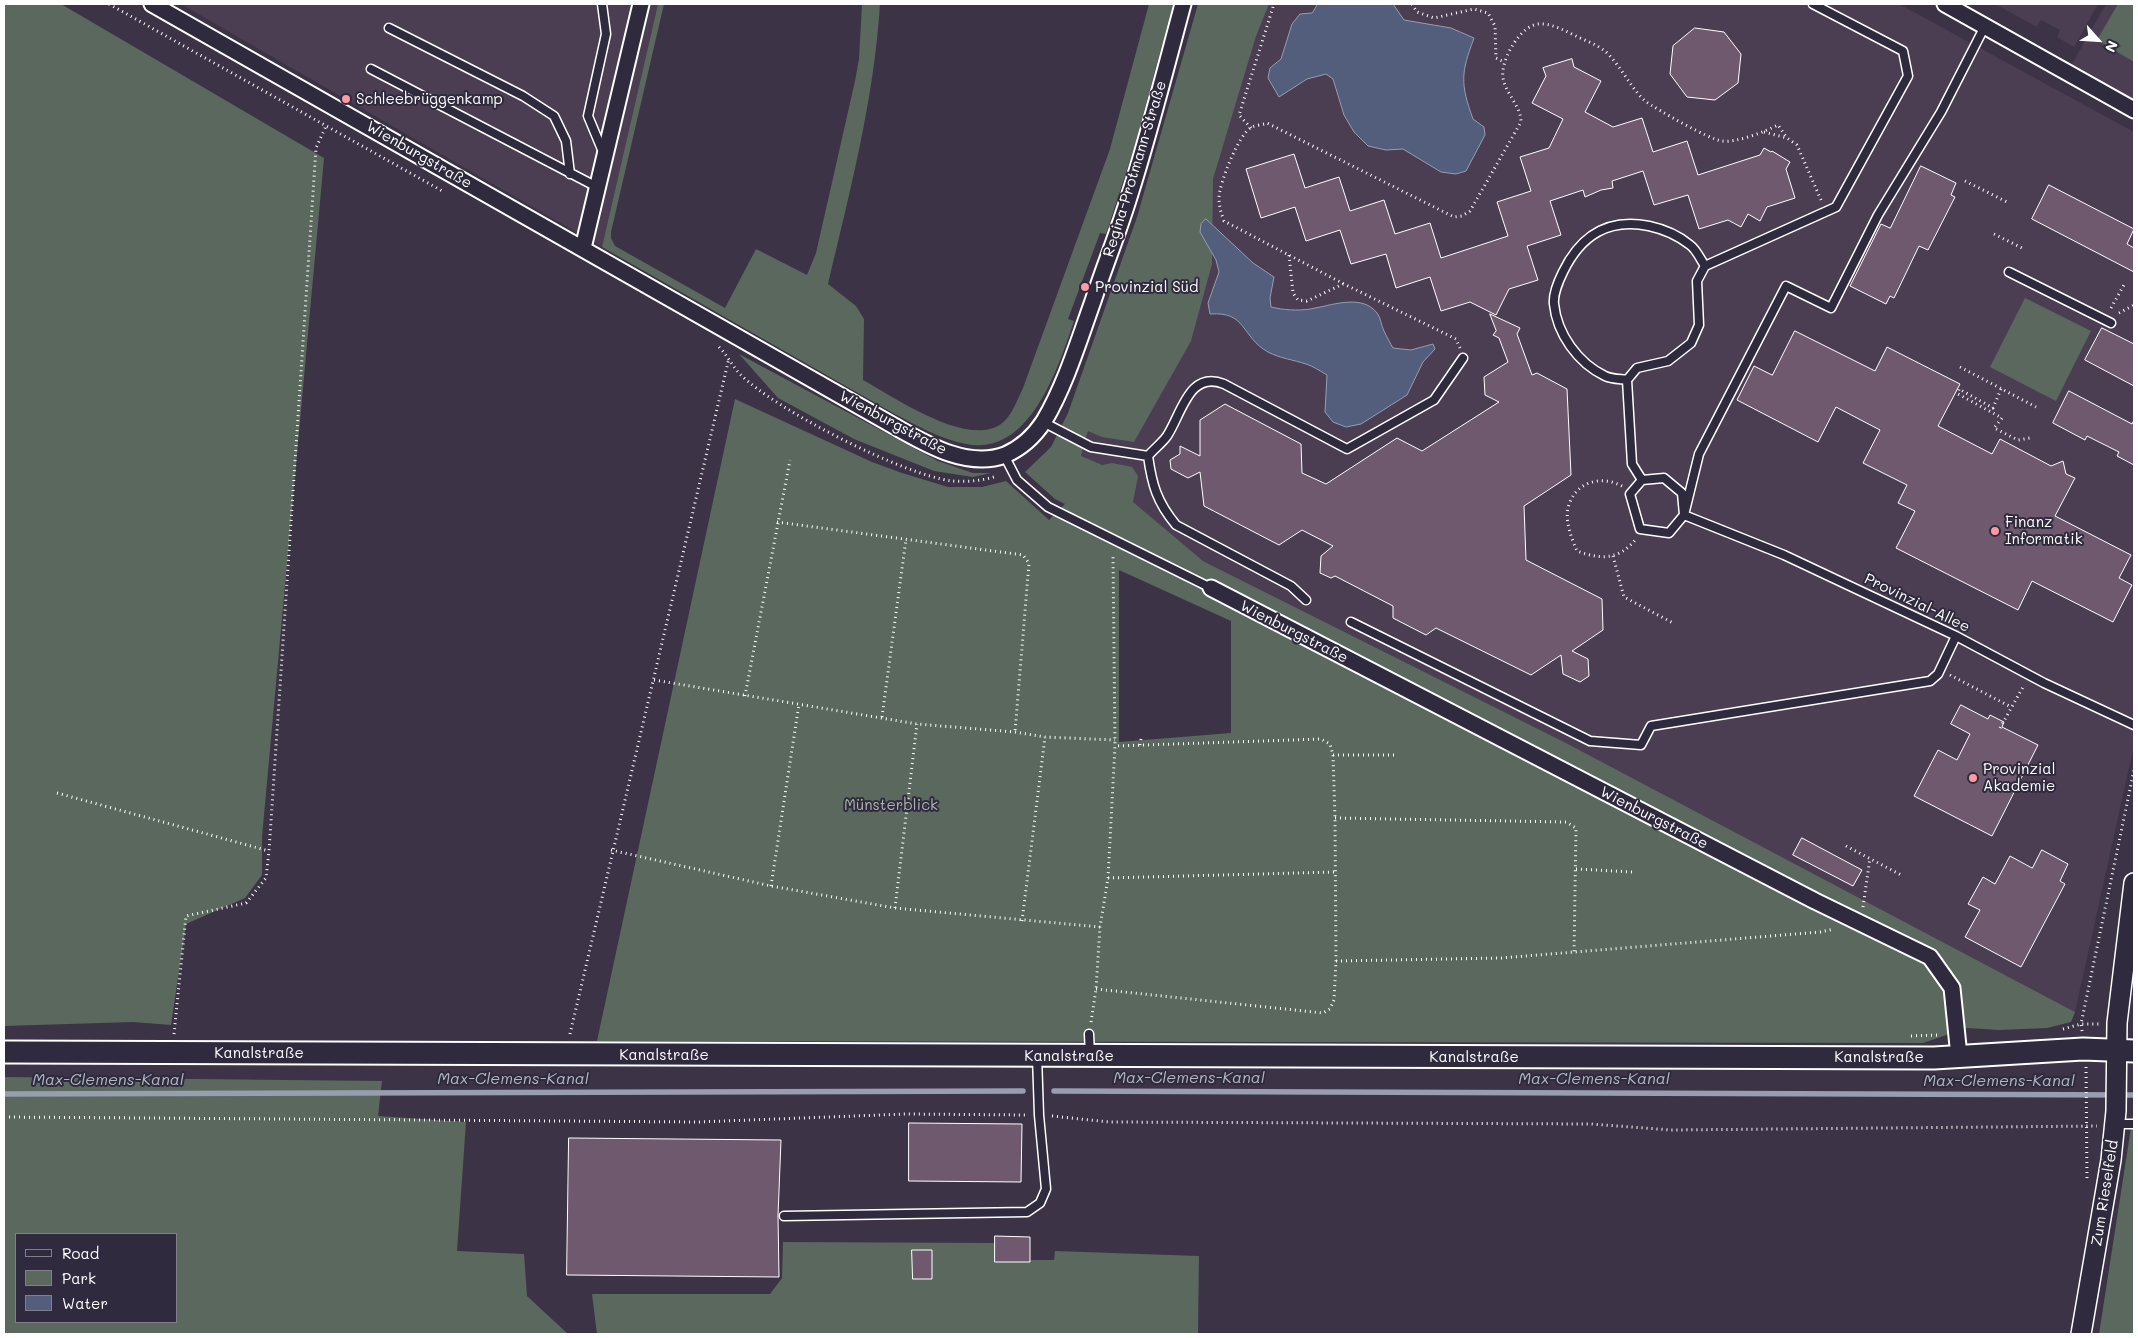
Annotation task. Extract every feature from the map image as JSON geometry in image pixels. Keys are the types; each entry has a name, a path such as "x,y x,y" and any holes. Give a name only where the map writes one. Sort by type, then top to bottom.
{"main road":[{"name":"Kanalstraße","path":"4,1052 1037,1056 1959,1056 2083,1049 2125,1051"}],"street":[{"name":"Wienburgstraße","path":"152,4 912,436 939,449 968,458 1004,455"},
{"path":"583,248 641,4"},
{"name":"Regina-Protmann-Straße","path":"1004,455 1026,442 1044,422 1058,392 1130,195 1183,4"},
{"path":"1945,4 2134,110"},
{"name":"Wienburgstraße","path":"1211,588 1772,879 1930,957 1952,988 1959,1056"},
{"name":"Zum Rieselfeld","path":"2080,1334 2111,1160 2116,1117 2116,1080 2125,1051 2117,1023 2134,883"}],"lane":[{"path":"602,4 606,34 588,116 605,156"},
{"path":"1642,480 1632,464 1628,380 1637,368 1668,361 1691,343 1699,325 1697,282 1705,266 1836,207 1908,76 1903,51 1813,4"},
{"path":"1684,516 1682,493 1664,478 1642,480 1630,494 1640,529 1669,533 1684,516 1699,454 1786,286 1831,308 1878,215 1941,112 1985,26"},
{"path":"389,28 523,96 554,116 566,141 570,174"},
{"path":"371,68 597,187"},
{"path":"1628,380 1606,377 1582,361 1563,336 1554,303 1560,280 1570,258 1590,235 1614,225 1638,224 1661,228 1692,245 1705,266"},
{"path":"2009,272 2108,321"},
{"path":"1148,456 1166,437 1189,394 1197,385 1205,381 1213,380 1224,384 1348,449 1434,400 1463,358"},
{"path":"1044,422 1091,447 1148,456"},
{"name":"Wienburgstraße","path":"1004,455 1010,470 1017,480 1048,507 1113,541 1211,588"},
{"path":"1148,456 1152,484 1166,513 1176,526 1290,586 1306,600"},
{"name":"Provinzial-Allee","path":"1684,516 1784,555 1956,636 2029,675 2134,725"},
{"path":"1351,622 1590,741 1641,745 1651,726 1930,681 1940,670 1956,636"},
{"path":"1089,1034 1090,1056"},
{"path":"784,1216 1027,1212 1040,1204 1046,1189 1039,1115 1037,1056"},
{"path":"2116,1117 2134,1124"}],"path":[{"path":"1251,128 1239,116 1274,4"},
{"path":"1412,4 1417,12 1434,18 1474,9 1488,13 1495,26 1496,58 1504,62"},
{"path":"1463,358 1456,339 1344,284 1224,221 1220,210 1219,196 1227,169 1243,136 1251,128 1267,123 1454,216 1462,216 1470,211 1521,122 1521,114 1505,84 1502,72 1510,47 1517,38 1536,24 1549,24 1601,48 1611,56 1636,92 1645,101 1700,132 1724,142 1763,132 1778,125 1787,138 1797,145 1826,212"},
{"path":"172,1053 186,916 246,903 266,878 316,148 336,108"},
{"path":"1763,132 1787,138"},
{"path":"1964,181 2009,203"},
{"path":"1994,234 2022,248"},
{"path":"1289,255 1293,293 1298,300 1307,302 1344,284"},
{"path":"2108,321 2125,282"},
{"path":"2108,321 2134,306"},
{"path":"570,1034 729,357 740,374 792,412 893,462 951,481 986,480 1010,470"},
{"path":"1960,367 2036,407"},
{"path":"2001,389 1993,408 1959,390 1958,394 2002,418 1994,428 2018,440 2030,438"},
{"path":"745,696 790,460"},
{"path":"1630,494 1625,488 1613,482 1596,480 1582,487 1570,502 1570,535 1578,551 1592,557 1613,556 1624,551 1635,540 1640,529"},
{"path":"777,522 1023,555 1029,563 1015,732"},
{"path":"882,717 906,539"},
{"path":"1089,1034 1096,989 1100,927 1108,878 1115,740 1113,541"},
{"path":"1613,556 1624,597 1673,624"},
{"path":"1940,670 2012,707"},
{"path":"2000,728 2029,675"},
{"path":"654,680 917,724 1015,732 1045,737 1115,740"},
{"path":"772,886 799,704"},
{"path":"895,908 917,724"},
{"path":"1022,921 1045,737"},
{"path":"1140,739 1140,745"},
{"path":"1096,989 1324,1013 1330,1009 1334,1000 1336,961 1335,818 1333,754 1330,744 1321,739 1114,746"},
{"path":"1333,754 1396,756"},
{"path":"2081,1024 2134,770"},
{"path":"57,793 269,851"},
{"path":"1335,818 1566,822 1576,828 1574,953"},
{"path":"1846,846 1903,876"},
{"path":"612,850 772,886 895,908 1100,927"},
{"path":"1336,961 1501,958 1820,932 1840,927 1856,920 1864,907 1870,858"},
{"path":"1576,869 1633,872"},
{"path":"1108,878 1335,872"},
{"path":"2085,1190 2088,1117 2086,1068"},
{"path":"4,1117 698,1122 906,1114 1039,1115 1109,1122 1591,1124 1671,1130 2087,1127"}],"shaded area":[{"path":"181,4 658,4 602,247"},
{"path":"1211,4 1899,4 2134,132 2134,745 2075,1012 1566,743 1070,494"},
{"path":"1995,4 2098,4 2074,47 2057,37 2060,30 2041,20 2037,27"},
{"path":"2106,4 2134,4 2134,99 2072,64"}],"green space":[{"path":"4,4 61,4 324,158 262,837 262,875 245,898 186,924 171,1025 133,1022 4,1026"},
{"path":"658,4 664,4 611,232 611,238 615,246 725,308 756,249 807,275 816,253 855,81 859,59 862,4 880,4 867,110 853,180 828,284 856,306 864,319 863,380 911,408 931,417 969,430 987,430 1005,421 1014,408 1023,388 1110,149 1149,4 1173,4 1135,145 1106,234 1100,233 1068,319 1074,321 1059,362 1050,384 1038,405 1024,423 1008,437 988,444 966,444 956,442 919,427 602,247"},
{"name":"Münsterblick","path":"1198,4 1269,4 1256,36 1213,179 1212,264 1191,341 1134,442 1102,437 1088,431 1081,456 1102,465 1112,463 1132,467 1138,476 1133,502 1203,561 1566,743 2075,1012 2071,1022 2047,1028 1999,1030 1967,1028 1923,1043 597,1041 735,399 872,462 948,487 982,487 1006,481 1049,520 1065,504 1055,499 1025,472 1051,447 1068,413 1137,217","holes":["1119,570 1231,621 1231,733 1119,742"]},
{"path":"2118,4 2134,4 2134,62 2097,40"},
{"path":"2025,298 2091,331 2056,401 1990,367"},
{"path":"739,354 938,461 973,473 991,473 973,477 934,471 854,439 778,398"},
{"path":"4,1077 382,1081 378,1116 466,1122 457,1251 524,1254 527,1296 568,1334 4,1334"},
{"path":"2134,1108 2134,1334 2099,1334"},
{"path":"995,1236 1030,1237 1030,1260 1054,1260 1055,1251 1199,1256 1198,1334 597,1334 592,1294 770,1294 782,1278 783,1242 995,1243"}],"water":[{"path":"1318,4 1393,4 1404,20 1451,28 1474,38 1467,60 1464,87 1473,119 1484,127 1485,135 1466,171 1456,174 1441,172 1403,149 1386,150 1368,146 1354,132 1344,115 1333,79 1326,74 1307,79 1279,97 1268,78 1270,68 1281,59 1292,24 1300,14 1312,13"},
{"path":"1206,219 1253,263 1274,277 1270,298 1271,307 1300,310 1345,302 1363,304 1371,307 1377,313 1393,348 1411,350 1433,344 1435,349 1423,362 1407,395 1361,424 1346,427 1333,422 1325,412 1327,375 1309,365 1268,352 1259,346 1243,326 1231,317 1222,314 1210,314 1208,303 1219,272 1216,260 1200,232 1201,224"}],"building":[{"path":"1695,28 1724,32 1741,54 1738,83 1715,100 1687,97 1670,74 1673,46"},
{"path":"1572,59 1574,67 1601,81 1585,112 1613,127 1642,118 1653,152 1687,141 1698,175 1760,155 1764,148 1772,151 1790,162 1786,169 1795,198 1767,207 1760,221 1748,214 1741,227 1728,220 1699,229 1688,195 1654,205 1643,171 1612,181 1613,188 1601,190 1585,197 1583,190 1550,201 1561,235 1527,246 1538,280 1509,289 1496,315 1470,302 1441,311 1430,277 1396,288 1386,254 1351,264 1340,230 1306,241 1295,207 1261,218 1246,169 1294,154 1305,188 1339,177 1350,211 1384,200 1395,234 1430,223 1441,258 1508,236 1497,202 1531,191 1520,157 1549,148 1563,119 1532,103 1546,76 1543,68"},
{"path":"1921,166 1956,183 1951,195 1955,197 1928,250 1919,246 1894,298 1890,296 1886,304 1850,286 1881,224 1890,228"},
{"path":"2049,185 2134,229 2127,244 2134,248 2134,272 2032,219"},
{"path":"1490,314 1520,328 1517,334 1532,375 1537,373 1567,389 1571,475 1524,506 1526,560 1602,599 1603,630 1572,651 1588,659 1589,676 1580,682 1563,674 1561,655 1531,675 1436,628 1426,635 1393,618 1393,606 1335,576 1331,578 1320,573 1321,556 1333,546 1302,530 1279,545 1204,506 1200,472 1188,478 1171,469 1170,460 1180,454 1180,446 1200,456 1200,420 1225,404 1301,444 1302,473 1326,484 1397,438 1422,451 1499,402 1485,395 1484,377 1508,362 1499,338 1493,335 1496,331"},
{"path":"2102,328 2134,344 2134,386 2085,360"},
{"path":"1795,331 1875,371 1887,347 1960,384 1938,426 1992,454 2000,439 2051,466 2063,461 2066,474 2075,478 2055,516 2131,555 2119,578 2132,585 2113,622 2032,581 2018,610 1896,548 1915,511 1898,503 1907,485 1863,463 1880,430 1836,407 1818,442 1737,400 1754,366 1772,375"},
{"path":"2069,391 2132,424 2134,420 2134,465 2117,456 2119,452 2087,436 2085,440 2053,423"},
{"name":"Provinzial Akademie","path":"1961,705 1988,719 1990,715 2004,722 2002,727 2038,745 1992,836 1914,796 1938,750 1957,760 1970,734 1951,724"},
{"path":"1802,838 1862,870 1853,886 1793,855"},
{"path":"2042,850 2068,864 2060,881 2065,884 2021,967 1965,937 1980,910 1968,904 1983,877 1995,884 2010,856 2032,868"},
{"path":"909,1123 1022,1124 1021,1182 909,1181"},
{"path":"569,1138 781,1140 778,1216 779,1277 567,1275"},
{"path":"995,1236 1030,1237 1030,1262 995,1262"},
{"path":"912,1250 932,1250 932,1279 913,1279"}],"waterway":[{"name":"Max-Clemens-Kanal","path":"4,1094 1023,1091"},
{"name":"Max-Clemens-Kanal","path":"1054,1091 2134,1095"}],"place":[{"name":"Schleebrüggenkamp","path":"346,99"},
{"name":"Provinzial Süd","path":"1085,287"},
{"name":"Finanz Informatik","path":"1995,531"},
{"name":"Provinzial Akademie","path":"1973,778"}]}
